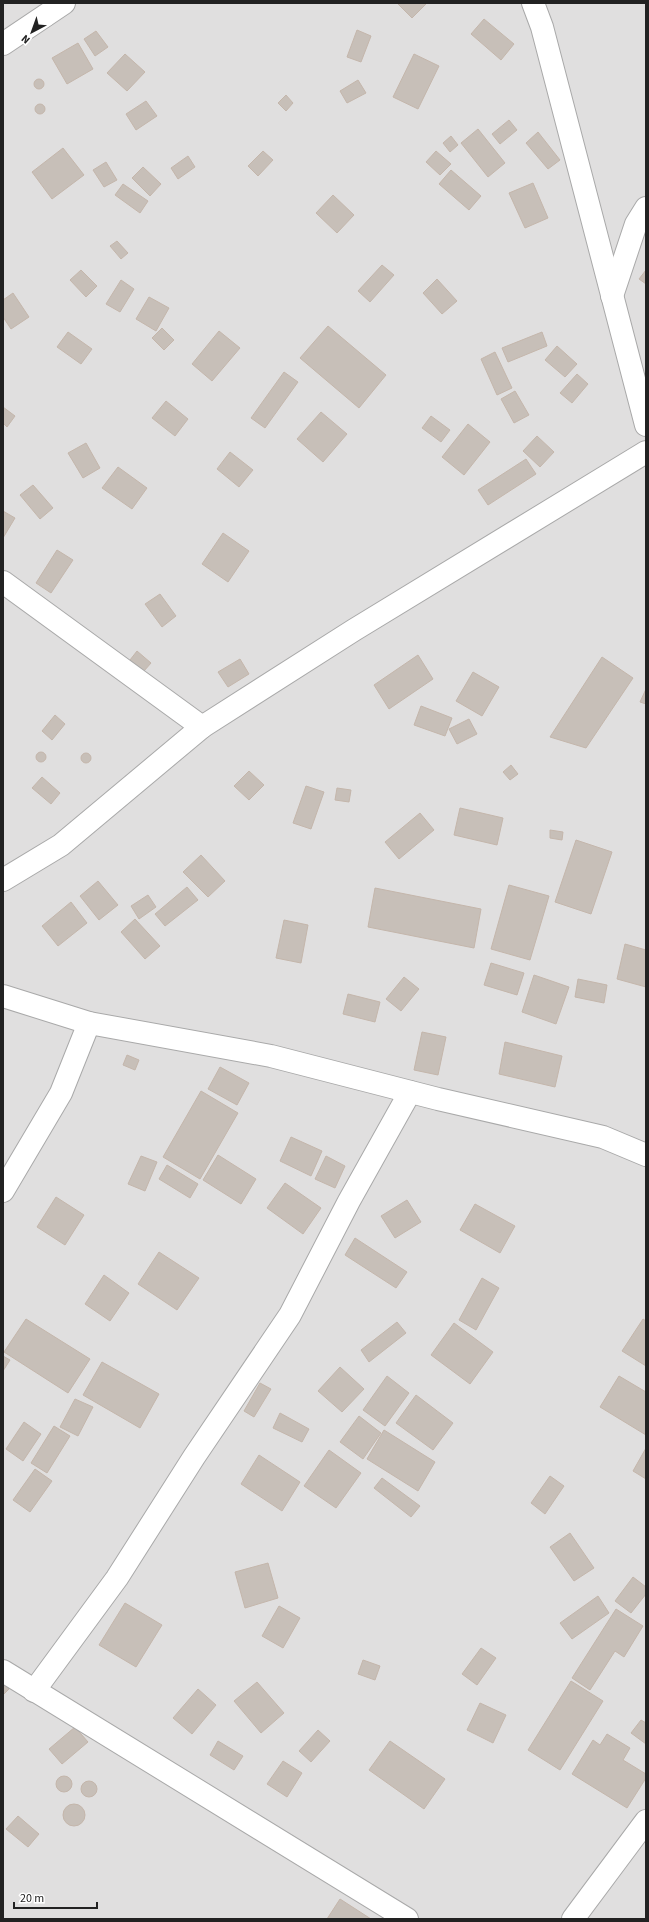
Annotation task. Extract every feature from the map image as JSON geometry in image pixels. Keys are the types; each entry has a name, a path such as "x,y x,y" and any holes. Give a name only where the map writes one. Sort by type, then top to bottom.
{"street":[{"path":"3,44 64,3"},
{"path":"534,3 542,26 646,425"},
{"path":"612,296 636,224 646,208"},
{"path":"3,880 61,845 202,727 354,630 646,452"},
{"path":"3,582 202,727"},
{"path":"3,996 89,1023 271,1056 410,1092 603,1137 646,1155"},
{"path":"3,1191 61,1093 89,1023"},
{"path":"34,1691 117,1578 194,1457 290,1316 349,1201 410,1092"},
{"path":"3,1671 407,1919"},
{"path":"573,1919 646,1821"}],"shaded area":[{"path":"3,3 646,3 646,1919 3,1919"}],"building":[{"path":"397,3 427,3 412,18"},
{"path":"484,19 514,44 501,60 471,34"},
{"path":"357,30 371,36 361,62 347,57"},
{"path":"96,31 108,47 95,56 84,39"},
{"path":"78,43 93,69 67,84 52,58"},
{"path":"125,54 145,72 127,91 107,73"},
{"path":"414,54 439,66 418,109 393,97"},
{"path":"37,79 41,79 43,80 43,88 37,89 34,86 34,82"},
{"path":"358,80 366,93 347,103 340,91"},
{"path":"286,95 293,103 286,111 278,103"},
{"path":"146,101 157,116 136,130 126,114"},
{"path":"38,104 42,104 44,105 44,113 38,114 35,111 35,107"},
{"path":"509,120 517,130 500,144 492,134"},
{"path":"478,129 505,163 488,177 461,143"},
{"path":"538,132 560,160 548,169 526,143"},
{"path":"451,136 458,145 450,152 443,143"},
{"path":"63,148 84,175 52,199 32,172"},
{"path":"263,151 273,160 258,176 248,166"},
{"path":"436,151 451,164 440,175 426,162"},
{"path":"188,156 195,167 178,179 171,168"},
{"path":"106,162 117,180 104,187 93,170"},
{"path":"143,167 161,184 150,196 132,178"},
{"path":"451,170 481,196 469,210 439,184"},
{"path":"533,183 548,218 525,228 509,193"},
{"path":"123,184 148,201 140,213 115,195"},
{"path":"333,195 354,215 337,233 316,213"},
{"path":"117,241 128,253 121,259 110,246"},
{"path":"382,265 394,275 370,302 358,291"},
{"path":"81,270 97,286 86,297 70,280"},
{"path":"646,270 646,284 639,279"},
{"path":"437,279 457,301 442,314 423,293"},
{"path":"121,280 134,289 120,312 106,304"},
{"path":"13,293 29,317 11,329 3,317 3,300"},
{"path":"149,297 169,308 156,331 136,319"},
{"path":"328,326 386,375 359,408 300,358"},
{"path":"162,328 174,340 164,350 152,338"},
{"path":"219,331 240,348 212,381 192,364"},
{"path":"68,332 92,349 81,364 57,347"},
{"path":"542,332 547,346 508,362 502,348"},
{"path":"557,346 577,364 565,377 545,360"},
{"path":"495,352 512,388 497,395 481,359"},
{"path":"284,372 298,382 265,428 251,418"},
{"path":"577,374 588,384 572,403 560,393"},
{"path":"515,391 529,415 514,423 501,399"},
{"path":"166,401 188,419 175,436 152,418"},
{"path":"3,407 15,416 7,427 3,423"},
{"path":"321,412 347,434 323,462 297,439"},
{"path":"431,416 450,430 441,442 422,428"},
{"path":"468,424 490,442 464,475 442,457"},
{"path":"537,436 554,452 540,467 523,451"},
{"path":"86,443 100,468 83,478 68,453"},
{"path":"230,452 253,470 239,487 217,469"},
{"path":"526,459 536,474 488,505 478,490"},
{"path":"118,467 147,488 132,509 102,488"},
{"path":"33,485 53,508 40,519 20,495"},
{"path":"3,511 15,518 3,538"},
{"path":"223,533 249,551 228,582 202,564"},
{"path":"57,550 73,560 51,593 36,583"},
{"path":"160,594 176,616 162,627 145,604"},
{"path":"137,651 151,663 144,671 130,660"},
{"path":"418,655 433,679 389,709 374,685"},
{"path":"602,657 633,678 586,748 550,737"},
{"path":"240,659 249,674 228,687 218,672"},
{"path":"473,672 499,687 482,716 456,701"},
{"path":"646,689 646,704 640,702"},
{"path":"421,706 452,718 445,736 414,725"},
{"path":"55,715 65,724 52,740 42,731"},
{"path":"469,719 477,734 457,744 449,729"},
{"path":"39,752 43,752 45,753 45,761 39,762 36,759 36,755"},
{"path":"84,753 88,753 90,754 90,762 84,763 81,760 81,756"},
{"path":"511,765 518,774 510,780 503,772"},
{"path":"249,771 264,785 249,800 234,786"},
{"path":"42,777 60,793 51,804 32,788"},
{"path":"306,786 324,792 311,829 293,823"},
{"path":"337,788 351,790 349,802 335,800"},
{"path":"460,808 503,818 497,845 454,835"},
{"path":"420,813 434,830 399,859 385,842"},
{"path":"550,830 563,832 562,840 550,838"},
{"path":"576,840 612,852 591,914 555,902"},
{"path":"201,855 225,881 208,897 183,872"},
{"path":"98,881 118,905 99,920 80,896"},
{"path":"509,885 549,896 530,960 491,949"},
{"path":"187,887 198,900 165,926 155,914"},
{"path":"375,888 481,909 474,948 368,927"},
{"path":"148,895 156,907 139,919 131,906"},
{"path":"71,902 87,923 58,946 42,926"},
{"path":"135,919 160,946 145,959 121,932"},
{"path":"284,920 308,925 301,963 276,958"},
{"path":"625,944 646,950 646,987 617,979"},
{"path":"491,963 524,973 517,995 484,985"},
{"path":"534,975 569,987 556,1024 522,1012"},
{"path":"404,977 419,989 401,1011 386,999"},
{"path":"578,979 607,985 604,1003 575,997"},
{"path":"348,994 380,1002 375,1022 343,1014"},
{"path":"422,1032 446,1037 438,1075 414,1070"},
{"path":"505,1042 562,1056 555,1087 499,1074"},
{"path":"127,1055 139,1060 135,1070 123,1065"},
{"path":"220,1067 249,1083 237,1105 208,1089"},
{"path":"201,1091 238,1113 200,1179 163,1157"},
{"path":"291,1137 322,1151 311,1176 280,1161"},
{"path":"218,1155 256,1179 241,1204 203,1180"},
{"path":"141,1156 157,1162 145,1191 128,1184"},
{"path":"326,1156 345,1166 335,1188 315,1179"},
{"path":"167,1165 198,1184 190,1198 159,1179"},
{"path":"285,1183 321,1208 303,1234 267,1208"},
{"path":"56,1197 84,1215 65,1245 37,1227"},
{"path":"407,1200 421,1222 395,1238 381,1216"},
{"path":"475,1204 515,1226 500,1253 460,1230"},
{"path":"355,1238 407,1272 396,1288 345,1255"},
{"path":"159,1252 199,1278 177,1310 138,1284"},
{"path":"104,1275 129,1293 110,1321 85,1304"},
{"path":"482,1278 499,1288 476,1330 459,1320"},
{"path":"26,1319 90,1359 68,1393 4,1352"},
{"path":"643,1319 646,1321 646,1366 622,1351"},
{"path":"397,1322 406,1333 369,1362 361,1350"},
{"path":"454,1323 493,1352 470,1384 431,1355"},
{"path":"3,1356 10,1360 3,1371"},
{"path":"102,1362 159,1394 140,1428 83,1395"},
{"path":"340,1367 364,1389 342,1412 318,1391"},
{"path":"387,1376 409,1393 385,1426 363,1410"},
{"path":"619,1376 646,1392 646,1435 600,1407"},
{"path":"260,1383 271,1389 254,1417 244,1411"},
{"path":"416,1395 453,1423 433,1450 396,1423"},
{"path":"75,1399 93,1407 78,1436 60,1427"},
{"path":"280,1413 309,1429 302,1442 273,1428"},
{"path":"359,1416 381,1433 363,1459 340,1442"},
{"path":"24,1422 41,1434 23,1461 6,1449"},
{"path":"54,1426 70,1436 47,1473 31,1463"},
{"path":"384,1430 435,1462 418,1491 367,1459"},
{"path":"646,1448 646,1479 633,1471"},
{"path":"329,1450 361,1473 336,1508 304,1486"},
{"path":"259,1455 300,1482 282,1511 241,1484"},
{"path":"35,1469 52,1481 30,1512 13,1500"},
{"path":"550,1476 564,1486 545,1514 531,1503"},
{"path":"382,1478 420,1506 411,1517 374,1488"},
{"path":"570,1533 594,1568 574,1581 550,1547"},
{"path":"268,1563 278,1598 245,1608 235,1572"},
{"path":"633,1577 646,1587 646,1594 631,1613 615,1601"},
{"path":"598,1596 609,1613 572,1639 560,1623"},
{"path":"125,1603 162,1625 136,1667 99,1645"},
{"path":"279,1606 300,1618 283,1648 262,1636"},
{"path":"616,1609 643,1626 624,1657 615,1651 590,1690 572,1678"},
{"path":"481,1648 496,1658 477,1685 462,1674"},
{"path":"363,1660 380,1666 375,1680 358,1674"},
{"path":"571,1681 603,1701 560,1770 528,1750"},
{"path":"257,1682 284,1713 261,1733 234,1701"},
{"path":"3,1683 9,1689 3,1695"},
{"path":"198,1689 216,1705 192,1734 173,1718"},
{"path":"480,1703 506,1715 493,1743 467,1730"},
{"path":"641,1720 646,1723 646,1744 631,1733"},
{"path":"75,1727 88,1742 62,1764 49,1749"},
{"path":"318,1730 330,1741 311,1762 299,1751"},
{"path":"607,1734 630,1748 623,1760 646,1774 646,1778 627,1808 572,1774 593,1740 600,1745"},
{"path":"218,1741 243,1756 234,1770 210,1755"},
{"path":"390,1741 445,1779 424,1809 369,1770"},
{"path":"283,1761 302,1773 287,1797 267,1784"},
{"path":"61,1776 67,1776 72,1781 70,1790 67,1792 61,1792 56,1787 56,1781"},
{"path":"89,1781 96,1786 97,1789 92,1796 89,1797 82,1792 81,1789 86,1782"},
{"path":"74,1804 82,1807 85,1815 82,1823 74,1826 66,1823 63,1815 66,1807"},
{"path":"18,1816 39,1834 28,1847 6,1829"},
{"path":"340,1899 371,1919 327,1919"}]}
